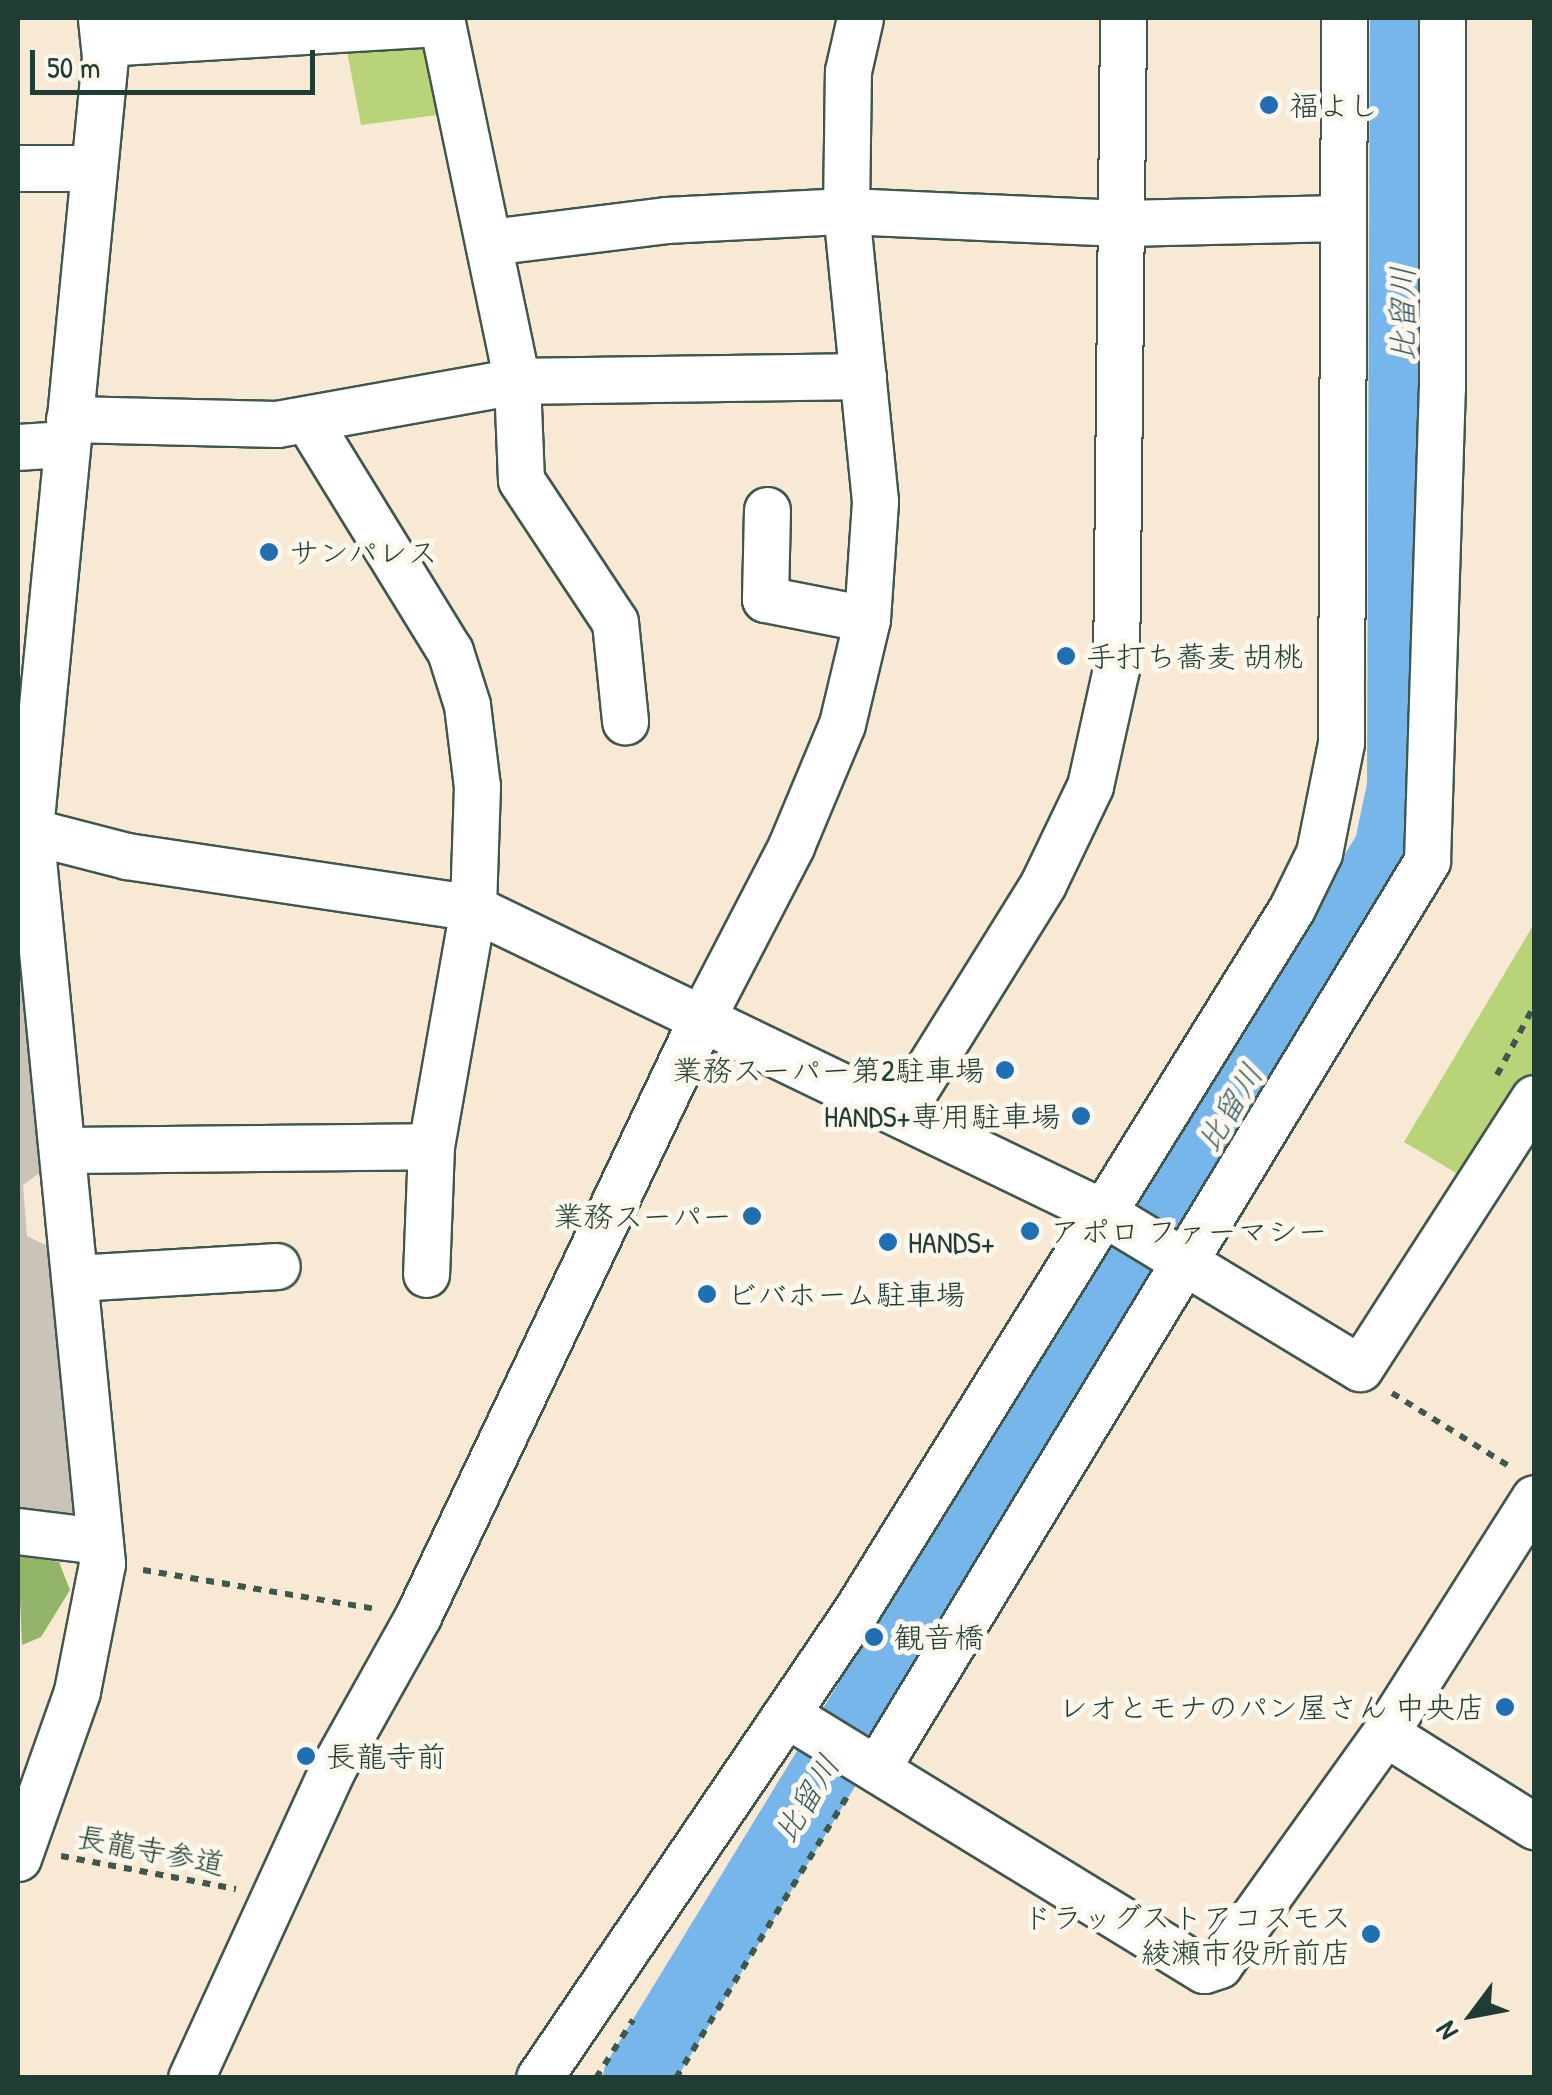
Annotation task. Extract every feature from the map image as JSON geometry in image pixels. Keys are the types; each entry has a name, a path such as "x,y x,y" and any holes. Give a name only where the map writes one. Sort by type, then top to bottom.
{"street":[{"path":"191,2078 272,1896 418,1616 702,1018 791,846 842,724 867,619 874,501 846,211 848,71 860,18"},
{"path":"900,1114 1044,884 1090,786 1116,669 1123,18"},
{"path":"835,1744 1146,1240 1332,810 1341,743 1344,18"},
{"path":"540,2078 835,1744 1146,1240 1426,862 1442,388 1442,18"},
{"path":"20,1853 77,1690 101,1552 64,1150 24,829 94,168 102,30 441,20 517,381 521,480 615,622 625,722"},
{"path":"18,168 94,168"},
{"path":"490,242 666,220 846,211 1122,223 1341,218"},
{"path":"18,447 67,431 306,419 517,381 862,376"},
{"path":"306,419 450,651 468,705 477,786 473,908 430,1146 426,1274"},
{"path":"767,510 765,599 867,619"},
{"path":"24,829 127,856 473,908 900,1114 1146,1240 1360,1368 1534,1098"},
{"path":"64,1150 430,1146"},
{"path":"76,1278 277,1266"},
{"path":"835,1744 1204,1970 1219,1965 1386,1733 1526,1485"},
{"path":"18,1531 101,1552"},
{"path":"1386,1733 1534,1826"}],"path":[{"path":"1360,1368 1526,1485"},
{"path":"101,1552 418,1616"},
{"path":"676,2078 857,1780 835,1744"},
{"name":"長龍寺参道","path":"20,1853 272,1896"}],"shaded area":[{"path":"18,856 49,1166 23,1185 27,1236 58,1251 79,1524 18,1519"}],"green space":[{"path":"126,18 434,18 452,113 361,125 343,30 127,27"},
{"path":"1534,924 1534,1070 1463,1177 1404,1142"},
{"path":"18,1555 59,1562 70,1590 41,1637 22,1645"}],"waterway":[{"name":"比留川","path":"637,2078 1388,849 1401,787 1404,18"}],"place":[{"name":"福よし","path":"1269,105"},
{"name":"サンパレス","path":"269,552"},
{"name":"手打ち蕎麦 胡桃","path":"1066,656"},
{"name":"業務スーパー第2駐車場","path":"1005,1070"},
{"name":"HANDS+専用駐車場","path":"1081,1116"},
{"name":"業務スーパー","path":"752,1216"},
{"name":"アポロ ファーマシー","path":"1030,1231"},
{"name":"HANDS+","path":"888,1242"},
{"name":"ビバホーム駐車場","path":"707,1294"},
{"name":"観音橋","path":"874,1637"},
{"name":"レオとモナのパン屋さん 中央店","path":"1505,1707"},
{"name":"長龍寺前","path":"306,1756"},
{"name":"ドラッグストアコスモス 綾瀬市役所前店","path":"1371,1934"}]}
